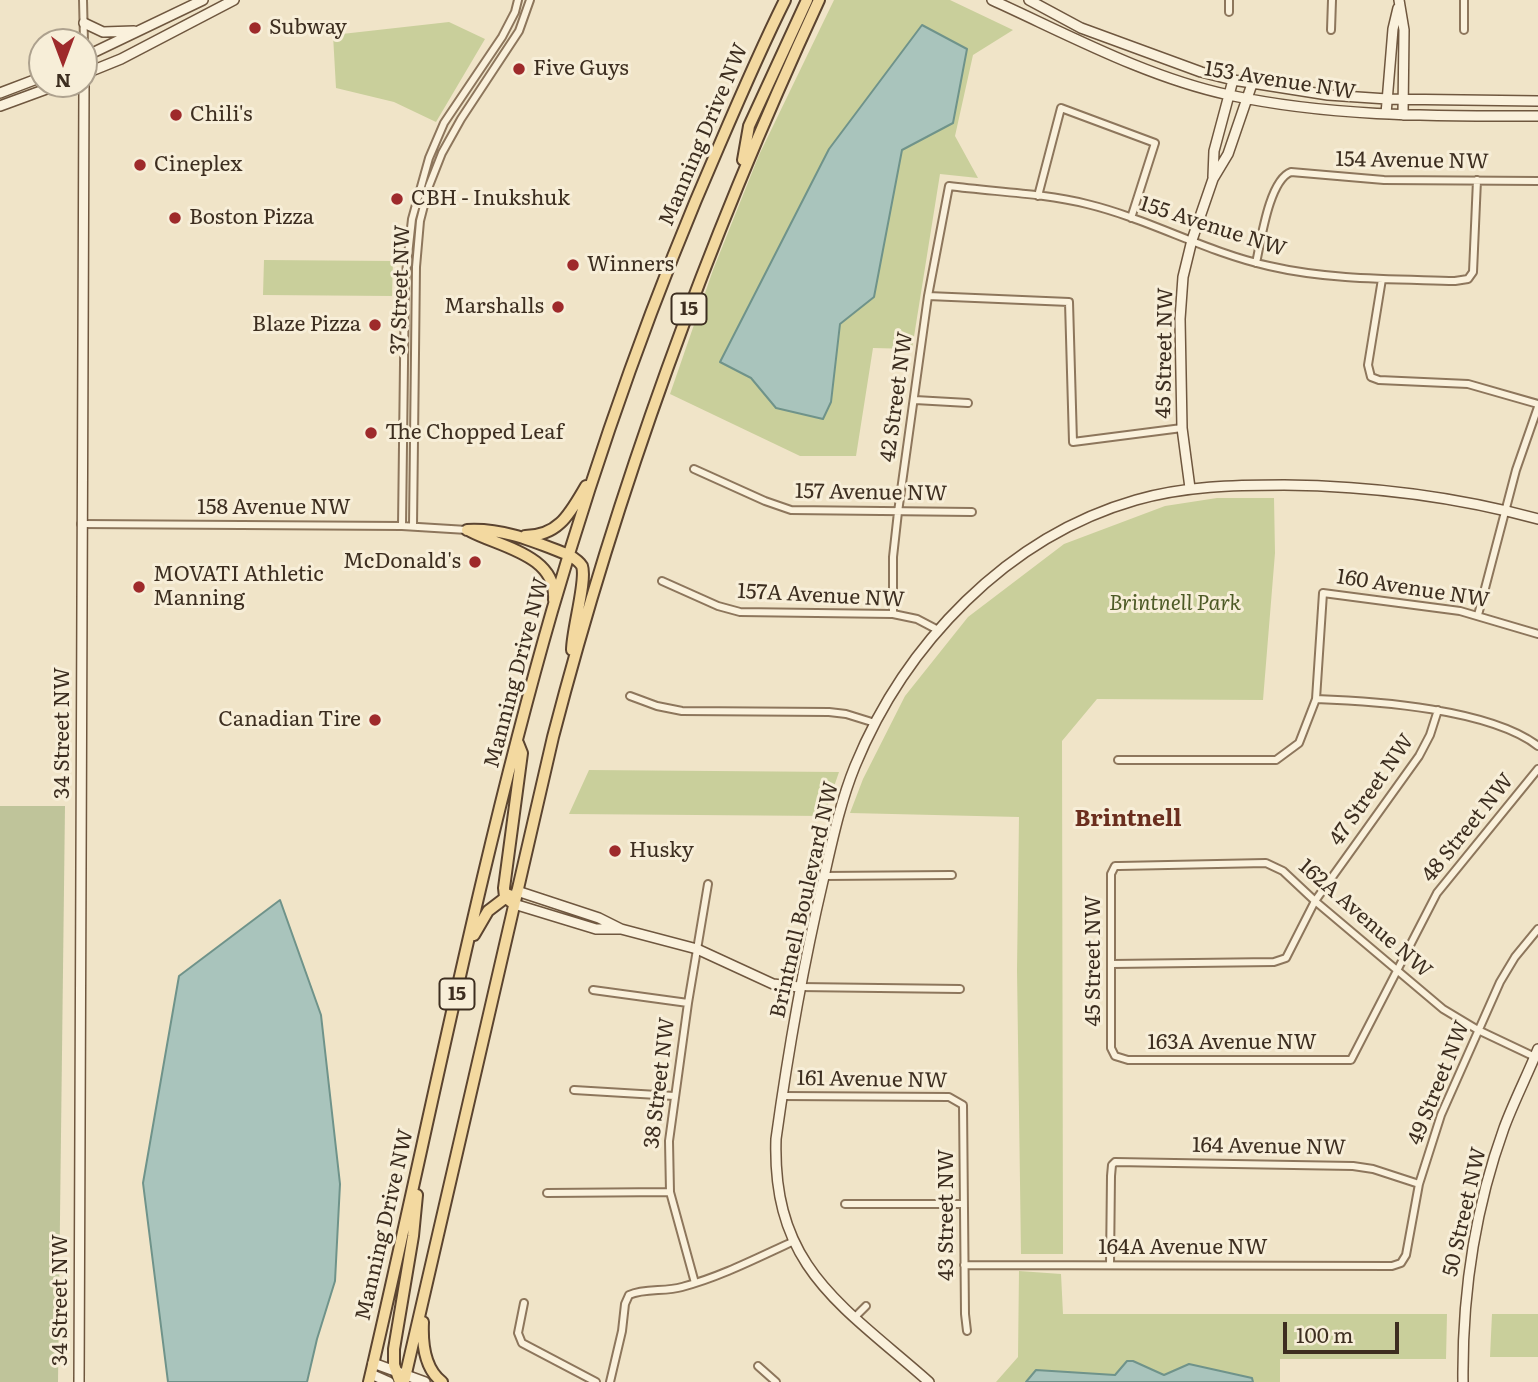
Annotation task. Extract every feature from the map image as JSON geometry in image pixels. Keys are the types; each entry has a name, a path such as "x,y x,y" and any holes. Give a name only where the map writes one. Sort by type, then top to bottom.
{"main road":[{"path":"776,18 778,0"},
{"name":"Manning Drive NW","path":"371,1373 517,740 553,608 595,472 647,323 684,227 785,0"},
{"path":"740,180 749,126 807,0"},
{"name":"15","path":"572,667 617,515 680,330 740,180 819,0"},
{"path":"515,536 536,536 555,530 564,522 595,472"},
{"path":"467,530 489,529 569,555 582,567 583,578 572,631 572,667 517,891 509,900 488,911 469,943"},
{"path":"467,530 519,551 540,566 554,592 553,608"},
{"path":"509,900 522,752 517,740"},
{"name":"15","path":"425,1294 509,900"},
{"path":"401,1377 394,1349 414,1225 419,1161"},
{"path":"401,1377 425,1294"},
{"path":"425,1294 422,1332 426,1354 432,1373 442,1382"}],"street":[{"path":"83,0 84,28"},
{"path":"98,50 203,0"},
{"path":"98,68 121,59 234,0"},
{"name":"37 Street NW","path":"402,526 405,282 412,219 429,158 444,123 502,37 519,0"},
{"name":"37 Street NW","path":"414,526 416,267 420,221 429,186 442,153 519,31 530,0"},
{"name":"153 Avenue NW","path":"992,0 1161,75 1229,95 1324,109 1386,114 1538,116"},
{"name":"153 Avenue NW","path":"1029,0 1081,27 1201,72 1252,84 1328,95 1387,99 1538,101"},
{"path":"1229,0 1229,12"},
{"path":"1331,30 1332,0"},
{"path":"1464,0 1464,30"},
{"path":"1386,114 1392,29 1399,2"},
{"path":"1399,2 1404,30 1403,115"},
{"path":"84,23 103,32 139,31"},
{"name":"45 Street NW","path":"1213,179 1214,151 1233,80"},
{"path":"0,93 28,82"},
{"name":"45 Street NW","path":"1190,488 1182,428 1180,306 1183,277 1192,240 1213,179 1228,154 1252,84"},
{"path":"0,106 28,96"},
{"name":"34 Street NW","path":"79,1382 84,98"},
{"path":"1038,197 1060,108 1155,143 1130,218"},
{"name":"154 Avenue NW","path":"1256,263 1268,211 1278,183 1286,174 1297,172 1384,180 1538,181"},
{"name":"155 Avenue NW","path":"950,186 1087,204 1256,263 1310,274 1455,281 1468,279 1474,268 1477,180"},
{"name":"42 Street NW","path":"893,614 893,557 898,512 928,296 950,186"},
{"path":"1382,279 1368,365 1371,377 1385,381 1468,384 1538,406 1520,455 1478,615"},
{"path":"928,296 1069,302 1073,442 1182,428"},
{"path":"915,400 968,403"},
{"name":"157 Avenue NW","path":"694,469 791,510 972,512"},
{"name":"Brintnell Boulevard NW","path":"929,1382 820,1283 792,1242 777,1181 776,1139 799,987 837,818 847,787 875,723 902,677 939,630 1012,562 1064,530 1127,503 1190,488 1253,485 1362,487 1429,495 1538,519"},
{"name":"158 Avenue NW","path":"81,524 414,526 467,530"},
{"name":"157A Avenue NW","path":"662,581 718,606 740,612 893,614 917,619 939,630"},
{"name":"160 Avenue NW","path":"1316,699 1323,593 1417,604 1478,615 1538,634"},
{"path":"629,696 682,711 820,711 846,714 875,723"},
{"path":"1118,760 1276,760 1299,743 1316,699 1360,700 1438,710 1500,727 1538,746"},
{"name":"47 Street NW","path":"1112,964 1274,962 1286,958 1315,901 1419,756 1430,735 1438,710"},
{"name":"48 Street NW","path":"1351,1060 1437,893 1538,769"},
{"name":"162A Avenue NW","path":"1115,866 1266,863 1283,871 1443,1009 1478,1030 1537,1054"},
{"name":"45 Street NW","path":"1115,866 1111,874 1111,1048 1115,1056"},
{"path":"824,876 952,876"},
{"name":"38 Street NW","path":"695,1283 670,1192 669,1148 674,1096 708,884"},
{"path":"517,891 599,918 621,929 696,949 773,984 799,987 960,989"},
{"path":"509,900 596,929 621,929"},
{"name":"49 Street NW","path":"1401,1263 1406,1255 1419,1184 1441,1115 1500,982 1515,957 1538,929"},
{"path":"593,990 688,1003"},
{"name":"50 Street NW","path":"1462,1382 1463,1311 1477,1220 1501,1136 1537,1054"},
{"name":"163A Avenue NW","path":"1115,1056 1128,1060 1351,1060"},
{"path":"574,1090 674,1096"},
{"name":"161 Avenue NW","path":"783,1096 950,1097 960,1101"},
{"name":"43 Street NW","path":"960,1101 964,1114 967,1331"},
{"name":"164 Avenue NW","path":"1110,1265 1111,1176 1115,1162 1353,1166 1373,1169 1419,1184"},
{"path":"547,1193 670,1192"},
{"path":"845,1204 964,1204"},
{"path":"610,1382 629,1295 671,1290 695,1283 792,1242"},
{"name":"164A Avenue NW","path":"964,1265 1392,1266 1401,1263"},
{"path":"524,1303 519,1340 596,1382"},
{"path":"855,1317 866,1306"},
{"path":"758,1366 776,1382"},
{"path":"371,1373 425,1382"},
{"path":"371,1373 389,1382"}],"green space":[{"path":"834,0 950,0 1013,30 973,55 955,136 978,178 940,174 912,349 873,348 856,456 800,456 670,394 713,270 759,155"},
{"path":"449,22 485,39 436,122 394,102 336,88 333,35"},
{"path":"264,260 393,261 392,296 263,295"},
{"name":"Brintnell Park","path":"1217,498 1274,498 1275,553 1263,700 1097,699 1062,741 1063,1254 1021,1254 1017,970 1019,817 850,813 863,779 905,696 968,617 1064,544 1165,506"},
{"path":"589,770 839,772 824,816 569,814"},
{"path":"0,806 65,806 58,1382 0,1382"},
{"path":"1019,1271 1061,1274 1063,1314 1447,1314 1446,1359 1280,1359 1280,1382 996,1382 1018,1357"},
{"path":"1492,1314 1538,1314 1538,1357 1490,1357"}],"water":[{"path":"922,25 967,49 953,123 902,150 874,297 840,324 831,402 823,419 776,408 751,378 720,362 829,149"},
{"path":"280,900 321,1015 340,1184 335,1281 307,1382 168,1382 143,1183 179,976"},
{"path":"1127,1361 1133,1361 1164,1375 1189,1364 1252,1378 1253,1382 1026,1382 1036,1370 1115,1375"}],"place":[{"name":"Subway","path":"255,28"},
{"name":"Five Guys","path":"519,69"},
{"name":"Chili's","path":"176,115"},
{"name":"Cineplex","path":"140,165"},
{"name":"CBH - Inukshuk","path":"397,199"},
{"name":"Boston Pizza","path":"175,218"},
{"name":"Winners","path":"573,265"},
{"name":"Marshalls","path":"558,307"},
{"name":"Blaze Pizza","path":"375,325"},
{"name":"The Chopped Leaf","path":"371,433"},
{"name":"McDonald's","path":"475,562"},
{"name":"MOVATI Athletic Manning","path":"139,587"},
{"name":"Canadian Tire","path":"375,720"},
{"name":"Husky","path":"615,851"}],"district":[{"name":"Brintnell","path":"1128,819"}]}
